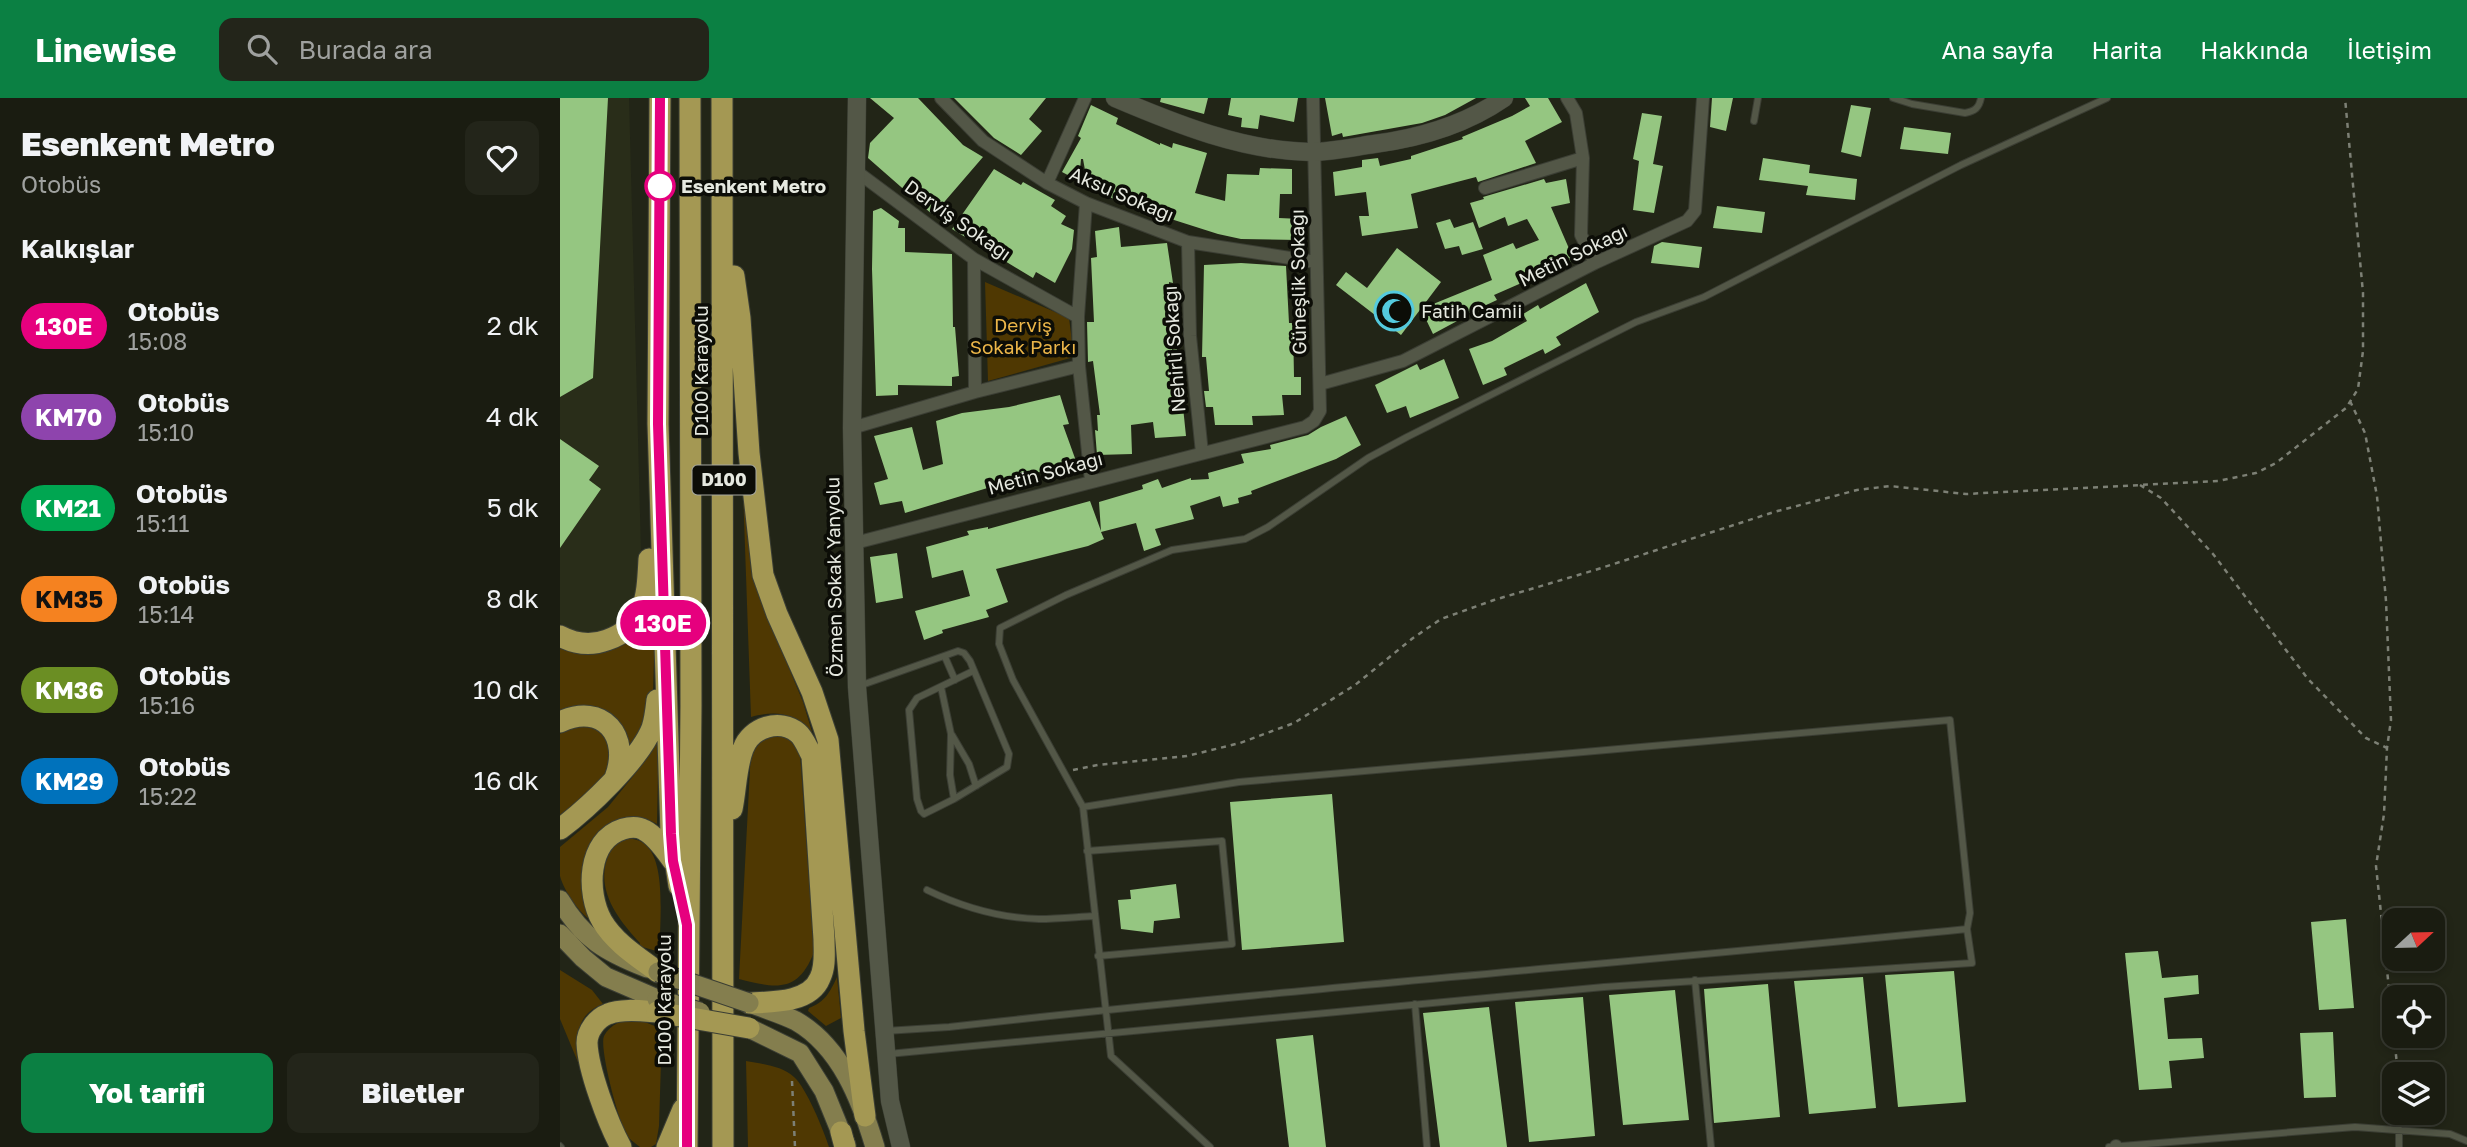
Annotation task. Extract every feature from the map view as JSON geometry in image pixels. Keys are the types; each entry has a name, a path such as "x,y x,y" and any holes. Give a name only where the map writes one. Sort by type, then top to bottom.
{"highway":[{"path":"660,98 658,424 662,594 673,861 687,925"},
{"name":"D100 Karayolu","path":"687,1147 691,705 690,98"},
{"name":"D100 Karayolu","path":"722,98 724,1141"},
{"path":"723,190 740,318 749,453 763,575 777,614 812,692 828,740 853,1017 865,1115"},
{"path":"560,636 573,642 597,644 622,635 638,619 647,596 658,424"},
{"path":"560,830 582,813 614,780 652,729 659,691 662,594"},
{"path":"560,722 574,715 597,716 609,725 619,744 621,762 614,780"},
{"path":"722,862 744,747 757,731 771,725 786,726 800,734 812,756 824,964 820,981 806,992 786,1001 749,1003"},
{"path":"658,972 617,941 602,920 592,893 593,869 607,836 632,827 643,829 657,840 673,861"},
{"path":"621,1147 613,1132 592,1070 587,1041 594,1024 609,1013 657,1005 749,1028"},
{"path":"667,1147 686,1101"}],"main road":[{"name":"Özmen Sokak Yanyolu","path":"857,98 852,428 857,687 883,1031 893,1120 901,1147"},
{"path":"1115,98 1171,122 1222,137 1268,148 1314,152 1400,141 1446,129 1504,98"},
{"path":"560,900 589,938 613,955 796,1021 817,1037 840,1062 865,1115 875,1147"},
{"path":"560,934 606,977 657,1005"},
{"path":"560,954 601,982 657,1005"},
{"path":"749,1028 800,1053 824,1091 844,1142"}],"street":[{"name":"Aksu Sokağı","path":"941,98 984,141 1047,183 1087,203 1188,242 1316,262"},
{"path":"1047,183 1085,98"},
{"name":"Güneşlik Sokağı","path":"1313,98 1320,411"},
{"path":"1567,98 1576,113 1583,158 1581,235 1595,263"},
{"name":"Metin Sokağı","path":"1320,384 1403,361 1595,263 1687,220 1695,211 1703,98"},
{"path":"1485,188 1583,158"},
{"name":"Derviş Sokağı","path":"856,171 974,259 1078,317"},
{"path":"1087,203 1078,317 1079,366 1091,481"},
{"name":"Nehirli Sokağı","path":"1188,242 1190,336 1202,453"},
{"path":"974,259 975,392"},
{"path":"852,428 975,392 1079,366"},
{"name":"Metin Sokağı","path":"855,543 1305,427 1314,421 1320,411"}],"lane":[{"path":"1754,121 1758,98"},
{"path":"1893,98 1965,113 1974,112 1980,105 1981,98"},
{"path":"1210,1147 1111,1056 1083,807 1013,680 999,644 1000,628 1066,595 1172,550 1245,539 1268,527 1368,458 1407,437 1636,322 1715,291 1961,165 2107,98"},
{"path":"857,687 958,651 964,653 973,671 1009,754 1010,761 1007,767 925,814 920,810 917,799 909,710 917,698 973,671"},
{"path":"945,657 955,680"},
{"path":"941,687 951,734 950,775 954,799"},
{"path":"886,1055 1695,980 1972,963 1967,929 1970,912 1950,720 1239,782 1083,807"},
{"path":"951,734 969,764 976,786"},
{"path":"1087,851 1222,841 1231,944 1098,956"},
{"path":"927,890 981,912 1038,919 1094,916"},
{"path":"883,1031 948,1027 1105,1009 1967,929"},
{"path":"1695,980 1711,1147"},
{"path":"1415,1004 1427,1147"},
{"path":"2109,1147 2355,1127 2450,1135 2467,1141"},
{"path":"2399,1129 2399,1147"}],"path":[{"path":"1063,772 1098,765 1187,756 1240,743 1294,723 1355,685 1441,619 1774,512 1857,489 1890,486 1966,494 2218,481 2256,473 2276,463 2346,408 2358,389 2363,351 2363,292 2345,98"},
{"path":"2350,401 2365,433 2377,496 2390,679 2391,720 2384,814 2376,866 2397,1062"},
{"path":"2140,485 2161,498 2213,554 2308,679 2366,738 2387,747"},
{"path":"792,1081 795,1147"}],"shaded area":[{"path":"560,98 629,98 642,589 632,612 618,627 580,637 560,623"}],"green space":[{"name":"Derviş Sokak Parkı","path":"985,282 1069,318 1074,357 988,381"},
{"path":"743,490 765,610 803,702 812,732 784,715 751,717"},
{"path":"644,624 655,625 653,694 644,728 627,756 626,738 560,712 560,644"},
{"path":"593,723 611,741 612,763 604,781 560,818 560,734 569,725"},
{"path":"659,726 657,824 639,817 616,820 591,845 585,857 585,882 594,922 578,908 562,882 560,847 608,807 634,775"},
{"path":"775,734 787,736 800,753 814,952 801,975 784,985 739,979 751,750 761,740"},
{"path":"626,838 646,845 657,866 661,896 660,952 639,946 640,943 617,914 607,892 604,881 608,856 614,844"},
{"path":"560,970 592,990 603,1004 586,1015 579,1029 580,1067 560,1019"},
{"path":"837,977 841,1018 826,1026 808,1011 826,996"},
{"path":"635,1018 662,1029 659,1126 656,1144 651,1147 640,1147 626,1134 614,1099 604,1054 604,1036 610,1028"},
{"path":"746,1061 778,1068 799,1082 819,1120 829,1147 748,1147"}],"building":[{"path":"560,98 608,98 593,378 560,397"},
{"path":"870,98 918,98 963,145 983,157 933,215 868,158 870,143 894,118"},
{"path":"954,98 1046,98 1029,119 1042,131 1021,155 994,138"},
{"path":"1161,98 1208,98 1204,114 1160,102"},
{"path":"1231,98 1298,98 1294,122 1260,115 1258,129 1241,127 1242,118 1228,115"},
{"path":"1325,98 1476,98 1445,115 1422,123 1343,137 1342,133 1332,136"},
{"path":"1525,98 1548,98 1562,122 1525,141 1536,163 1478,182 1476,177 1411,194 1418,228 1362,236 1359,216 1369,216 1366,192 1335,196 1333,172 1362,167 1362,160 1378,158 1380,166 1411,159 1411,156 1463,139 1462,137 1530,106"},
{"path":"1712,98 1733,98 1726,131 1710,127"},
{"path":"1091,105 1118,118 1116,124 1160,145 1172,148 1173,143 1207,153 1195,193 1225,201 1227,174 1259,175 1260,168 1292,169 1292,194 1280,194 1279,218 1301,219 1299,240 1241,239 1127,205 1088,187 1083,159 1079,181 1062,172 1081,138 1078,136"},
{"path":"1851,105 1871,108 1861,157 1841,152"},
{"path":"1642,113 1662,116 1653,164 1663,166 1654,213 1633,210 1639,161 1633,159"},
{"path":"1904,127 1951,133 1948,154 1900,149"},
{"path":"1763,158 1810,165 1809,173 1857,179 1855,200 1806,195 1808,186 1759,180"},
{"path":"994,169 1055,200 1051,206 1066,216 1061,224 1074,230 1072,249 1055,283 1036,272 1033,278 952,229"},
{"path":"1544,179 1546,183 1566,179 1570,203 1551,207 1574,260 1494,295 1497,300 1458,318 1459,320 1433,334 1421,309 1492,280 1483,255 1513,243 1516,249 1539,240 1527,219 1508,226 1505,217 1479,228 1470,203"},
{"path":"1717,206 1765,212 1762,233 1713,228"},
{"path":"881,208 899,221 898,228 905,228 905,252 952,254 953,327 959,376 952,377 952,386 898,385 898,395 876,396 873,211"},
{"path":"1450,219 1454,228 1473,222 1483,249 1462,255 1459,246 1445,249 1436,223"},
{"path":"1119,227 1121,247 1167,243 1173,283 1169,282 1172,350 1177,349 1186,436 1155,438 1153,422 1131,425 1132,454 1097,455 1095,430 1098,431 1097,415 1100,415 1093,361 1088,362 1087,322 1094,322 1091,258 1097,257 1095,231"},
{"path":"1662,242 1702,247 1699,268 1651,263 1654,246"},
{"name":"Fatih Camii","path":"1397,248 1441,282 1401,335 1336,285 1346,272 1367,288"},
{"path":"1241,263 1286,266 1289,323 1293,323 1294,377 1301,377 1301,395 1282,395 1284,415 1252,416 1253,425 1215,425 1213,407 1206,407 1204,391 1209,391 1206,357 1202,357 1204,265"},
{"path":"1586,283 1599,312 1556,337 1561,345 1545,354 1543,349 1504,368 1507,375 1483,385 1469,349 1492,341 1527,321 1523,314 1538,305 1540,309"},
{"path":"1444,359 1459,398 1410,418 1406,406 1387,413 1375,385 1417,364 1420,370"},
{"path":"1060,395 1069,424 1063,425 1076,461 905,513 902,501 880,505 874,483 888,479 874,436 912,427 923,470 943,464 936,421 962,413 1009,407"},
{"path":"1346,416 1361,445 1336,459 1251,491 1252,494 1238,498 1239,503 1223,507 1220,496 1190,506 1194,519 1155,529 1161,545 1144,551 1136,523 1101,532 1104,539 1088,546 996,569 1008,602 986,610 989,617 942,630 943,633 924,640 915,611 970,596 963,570 932,578 926,547 969,535 967,531 988,529 1090,501 1101,531 1099,502 1143,489 1142,485 1158,479 1162,488 1191,478 1209,479 1208,473 1244,463 1241,454 1271,449 1270,445 1308,435"},
{"path":"560,439 599,466 589,480 601,489 560,548"},
{"path":"897,553 903,598 876,603 870,557"},
{"path":"1332,794 1344,942 1242,950 1230,802"},
{"path":"1176,884 1180,918 1154,921 1153,933 1121,929 1118,900 1131,899 1130,890"},
{"path":"2346,919 2354,1008 2319,1010 2311,922"},
{"path":"2158,951 2162,978 2198,975 2199,994 2164,998 2168,1039 2202,1038 2204,1058 2169,1061 2172,1088 2139,1090 2125,953"},
{"path":"1954,971 1966,1102 1898,1107 1885,975"},
{"path":"1863,977 1876,1108 1809,1114 1794,981"},
{"path":"1768,984 1780,1117 1714,1123 1704,989"},
{"path":"1675,990 1689,1120 1623,1125 1609,995"},
{"path":"1583,997 1595,1136 1529,1142 1515,1002"},
{"path":"1489,1007 1507,1147 1440,1147 1423,1013"},
{"path":"2333,1032 2336,1097 2304,1098 2300,1033"},
{"path":"1313,1035 1326,1147 1289,1147 1276,1039"}],"bus line":[{"name":"130E","path":"660,98 658,424 662,594 673,861 687,925 687,1147"}],"place":[{"name":"Esenkent Metro","path":"660,186"},
{"name":"Fatih Camii","path":"1394,311"}]}
